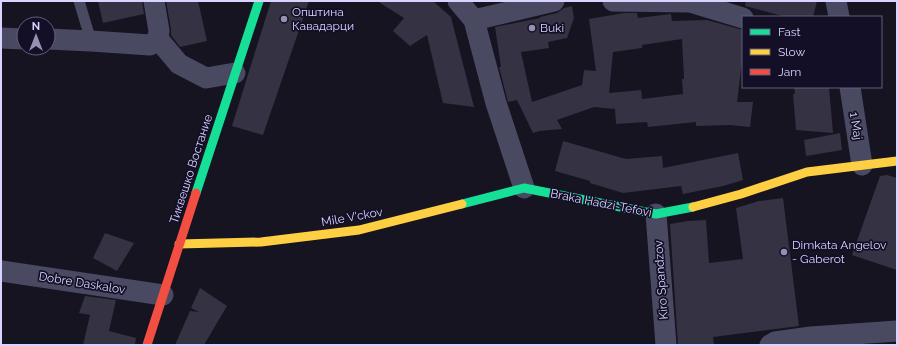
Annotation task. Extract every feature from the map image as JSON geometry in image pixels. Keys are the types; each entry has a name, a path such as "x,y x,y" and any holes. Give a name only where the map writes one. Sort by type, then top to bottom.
{"street":[{"path":"154,1 158,39 179,64 206,78 235,73"},
{"name":"Тиквешко Востание","path":"147,345 259,1"},
{"path":"458,1 474,20 496,103 524,188"},
{"path":"474,20 554,1"},
{"path":"613,1 690,2 742,18"},
{"path":"836,1 839,16"},
{"path":"1,38 16,39"},
{"path":"56,39 150,45 158,39"},
{"name":"1 Maj","path":"850,88 862,165"},
{"name":"Braka Hadzi-Tefovi","path":"524,188 656,214 699,206 742,194 807,172 897,161"},
{"name":"Mile V'ckov","path":"179,244 261,242 359,230 524,188"},
{"name":"Kiro Spandzov","path":"656,214 666,345"},
{"name":"Dobre Daskalov","path":"1,271 163,295"},
{"path":"770,345 775,342 811,337 897,331"}],"lane":[{"path":"79,1 91,41"}],"building":[{"path":"98,1 142,1 144,14 103,23"},
{"path":"166,1 198,1 207,41 180,47 171,35"},
{"path":"271,1 309,1 263,135 232,126"},
{"path":"377,1 433,1 451,17 474,107 443,103 427,35 410,46 393,31 404,18"},
{"path":"746,1 817,1 813,16 782,16 745,6"},
{"path":"572,6 574,18 567,38 548,42 549,48 521,52 532,102 582,85 584,70 596,71 589,19 624,13 637,13 638,18 671,14 672,21 707,20 742,30 742,62 737,102 753,102 750,127 729,125 696,126 696,122 648,127 647,122 616,124 615,109 594,107 557,120 562,129 533,133 517,100 508,102 499,67 501,67 495,27 557,13 564,8","holes":["682,39 684,79 682,79 683,94 642,99 641,90 609,93 613,52 642,48 642,45"]},
{"path":"794,88 829,88 833,133 796,130 793,94 795,94"},
{"path":"840,133 842,150 806,156 804,140"},
{"path":"563,141 626,159 662,156 663,168 738,153 743,180 723,186 683,194 681,186 623,193 590,183 590,181 555,171"},
{"path":"887,175 897,178 897,270 852,255 880,176"},
{"path":"783,198 799,326 713,337 714,345 678,345 670,224 706,220 709,263 743,259 736,208 759,201"},
{"path":"105,233 134,243 117,271 93,258"},
{"path":"200,288 227,306 204,345 175,345 190,311 199,312 191,308"},
{"path":"85,296 116,300 109,331 136,338 135,345 83,345 90,315 79,313"}],"traffic: fast":[{"path":"196,193 259,1"},
{"path":"462,204 524,188 656,214 693,207"}],"traffic: slow":[{"path":"693,207 741,194 807,172 897,161"},
{"path":"179,244 261,242 359,230 462,204"}],"traffic: jam":[{"path":"147,345 196,193"}],"place":[{"name":"Општина Кавадарци","path":"284,19"},
{"name":"Buki","path":"532,28"},
{"name":"Dimkata Angelov - Gaberot","path":"784,252"}]}
